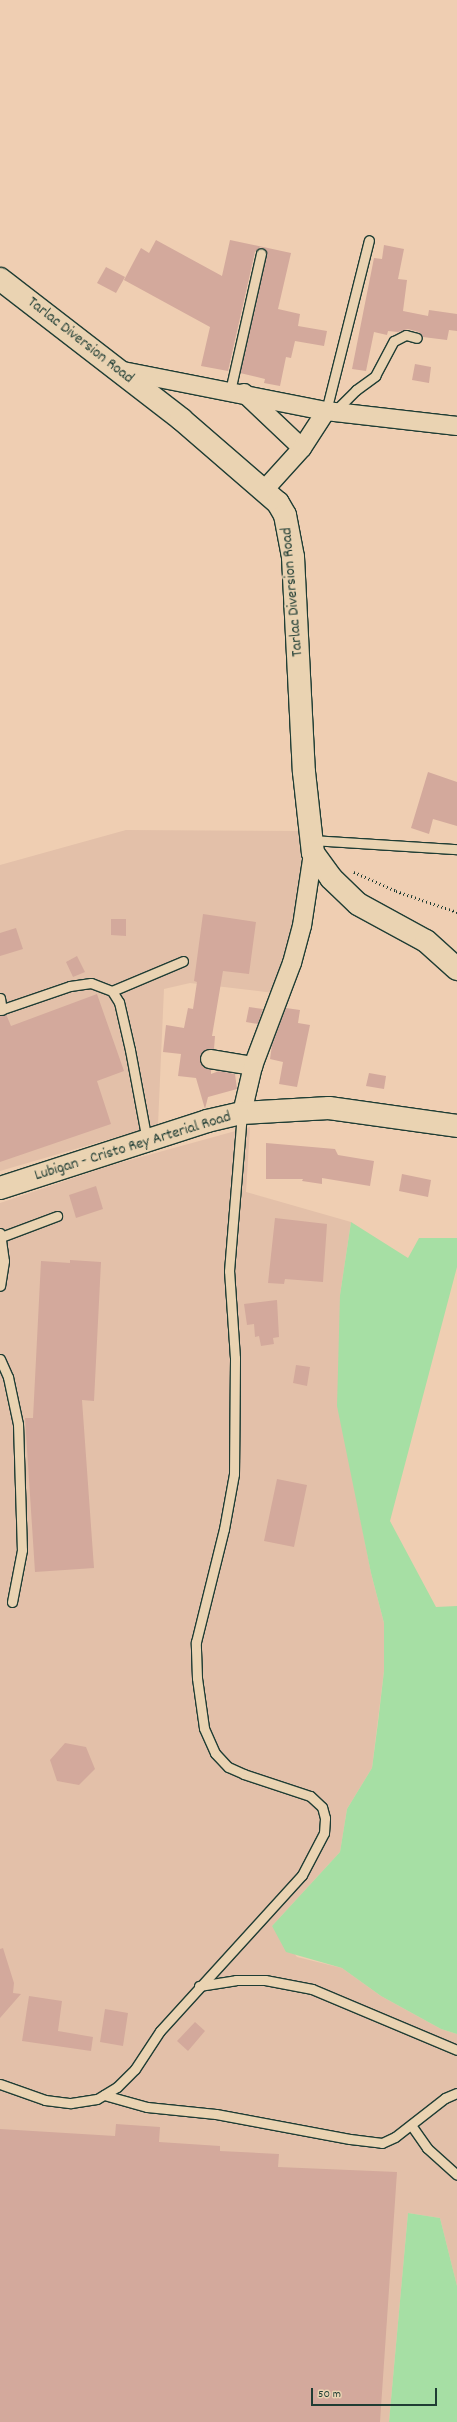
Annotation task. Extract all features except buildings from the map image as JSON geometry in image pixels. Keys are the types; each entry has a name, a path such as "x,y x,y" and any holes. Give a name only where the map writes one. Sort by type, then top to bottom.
{"main road":[{"name":"Tarlac Diversion Road","path":"0,279 117,370 265,489 285,515 292,550 312,846"},
{"path":"312,846 331,878 358,904 426,941 457,969"},
{"name":"Lubigan - Cristo Rey Arterial Road","path":"0,1188 147,1141 242,1113 329,1108 457,1126"}],"street":[{"path":"117,370 330,411 457,426"},
{"path":"237,392 302,448"},
{"path":"265,489 302,448 330,411"},
{"path":"242,1113 253,1066 292,963 302,926 312,846"},
{"path":"210,1059 253,1066"}],"lane":[{"path":"330,411 369,240"},
{"path":"237,392 261,253"},
{"path":"330,411 376,376 394,341 406,335 417,338"},
{"path":"312,846 457,849"},
{"path":"112,991 134,980 183,962"},
{"path":"0,998 1,1010 70,986 91,983 112,991 119,1002 147,1141"},
{"path":"0,2084 46,2100 71,2103 97,2099 117,2087 135,2069 160,2031 199,1986 259,1924 302,1875 320,1846 324,1833 325,1818 322,1806 310,1796 244,1774 228,1766 219,1757 204,1728 197,1678 196,1642 224,1529 234,1474 236,1358 229,1271 242,1113"},
{"path":"0,1286 4,1261 1,1235 57,1216"},
{"path":"0,1359 8,1377 18,1424 22,1550 12,1602"},
{"path":"199,1986 236,1980 265,1980 312,1990 457,2050"},
{"path":"104,2095 148,2107 216,2114 369,2142 382,2143 395,2137 445,2098 457,2093"},
{"path":"411,2125 427,2148 457,2175"}],"path":[{"path":"348,869 396,890 457,912"}],"shaded area":[{"path":"126,830 300,831 302,848 299,911 274,993 190,983 164,989 158,1125 0,1171 0,865"},
{"path":"250,1127 246,1192 351,1222 340,1295 350,1465 371,1573 384,1623 384,1671 372,1768 347,1809 340,1852 272,1926 297,1957 342,1968 381,1996 441,2029 457,2034 457,2286 440,2218 408,2213 389,2422 0,2422 0,1203 112,1165"}],"green space":[{"path":"351,1222 408,1258 419,1238 457,1238 457,1267 390,1521 436,1607 457,1606 457,2034 441,2029 381,1996 342,1968 286,1952 272,1926 340,1852 347,1809 372,1768 384,1671 384,1623 371,1573 337,1406 340,1295"},
{"path":"408,2213 440,2218 457,2286 457,2422 389,2422"}]}
